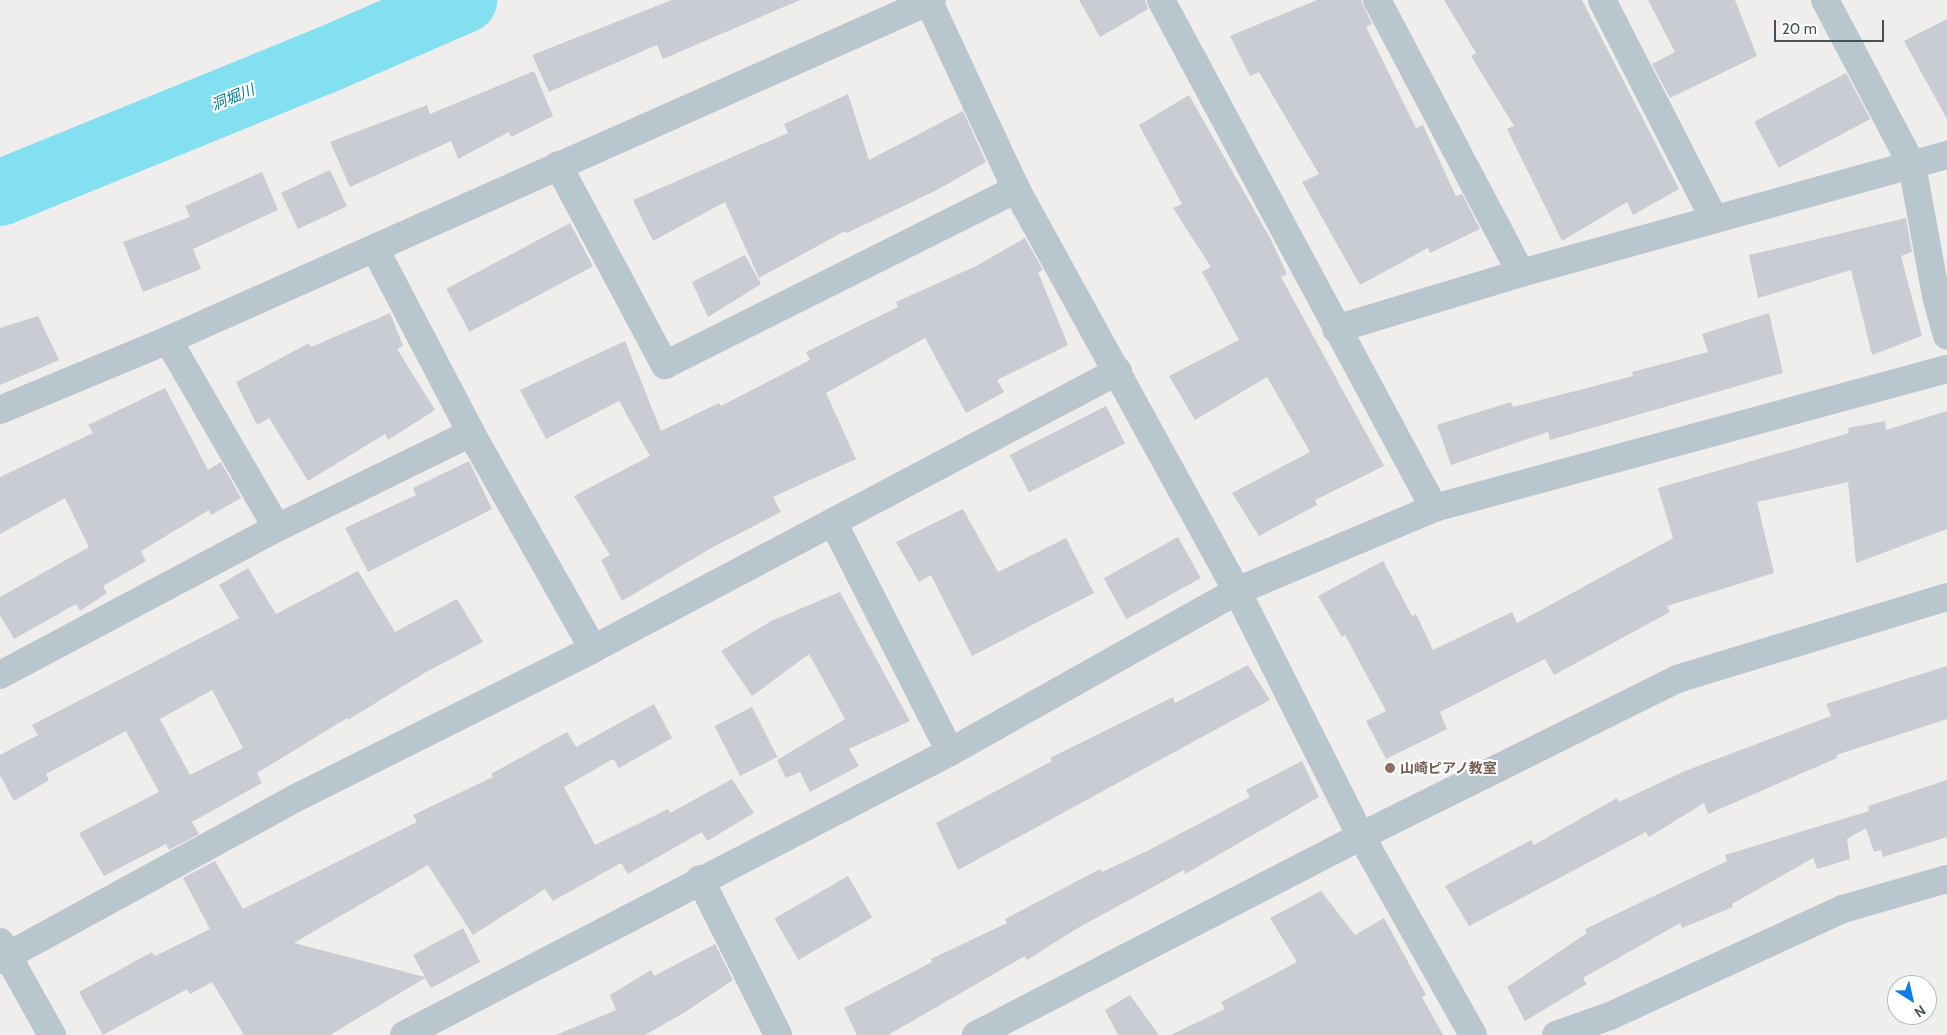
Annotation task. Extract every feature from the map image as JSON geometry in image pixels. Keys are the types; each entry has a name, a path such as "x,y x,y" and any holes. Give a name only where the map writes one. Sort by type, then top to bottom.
{"street":[{"path":"1161,0 1336,329 1434,508"},
{"path":"1377,0 1521,273"},
{"path":"1602,0 1714,219"},
{"path":"1825,0 1912,166 1936,296 1947,336"},
{"path":"0,410 168,340 930,1 1016,189 1118,371 1237,591 1361,836 1473,1035"},
{"path":"1336,329 1521,273 1947,155"},
{"path":"558,166 665,365 1016,189"},
{"path":"375,248 471,433 593,649"},
{"path":"168,340 277,528"},
{"path":"404,1035 700,879 950,752 1237,591 1434,508 1947,369"},
{"path":"52,1035 3,953 302,795 593,649 1118,371"},
{"path":"0,675 277,528 471,433"},
{"path":"833,522 950,752"},
{"path":"976,1035 1361,836 1677,679 1947,597"},
{"path":"700,879 778,1035"},
{"path":"1556,1035 1610,1016 1843,909 1947,879"}],"building":[{"path":"672,0 800,0 663,59 657,45 549,92 532,55"},
{"path":"1079,0 1145,0 1148,9 1100,37"},
{"path":"1317,0 1361,0 1372,24 1366,27 1416,128 1423,125 1456,196 1462,194 1480,229 1430,253 1428,248 1360,285 1302,182 1319,174 1259,72 1250,76 1230,36"},
{"path":"1444,0 1582,0 1679,189 1633,215 1627,202 1562,241 1507,129 1514,126 1471,56 1476,53"},
{"path":"1648,0 1735,0 1757,56 1670,98 1652,64 1675,52"},
{"path":"1947,19 1947,119 1904,41"},
{"path":"534,71 553,116 511,137 509,132 458,159 451,141 350,187 330,142 427,105 430,114"},
{"path":"1846,73 1870,119 1779,168 1754,122"},
{"path":"848,94 869,160 963,111 986,162 937,190 847,233 845,231 759,278 725,202 653,241 633,200 788,133 784,124"},
{"path":"1189,95 1270,238 1287,274 1281,277 1384,466 1315,500 1317,505 1259,536 1232,493 1310,452 1267,377 1195,420 1169,376 1239,340 1202,272 1211,267 1173,208 1182,204 1139,125"},
{"path":"330,170 347,206 298,229 281,193"},
{"path":"262,172 278,210 193,249 201,269 143,292 123,242 190,217 185,206"},
{"path":"1906,218 1912,252 1901,256 1922,336 1872,355 1851,270 1758,298 1749,255"},
{"path":"570,223 593,266 469,332 446,289"},
{"path":"1025,238 1043,270 1038,272 1068,345 997,380 1004,392 966,413 925,338 826,393 856,459 773,497 781,512 713,547 622,601 601,560 610,555 574,496 650,456 619,401 546,439 520,390 625,341 661,431 719,403 721,406 810,360 806,352 898,307 896,302 976,266"},
{"path":"745,255 761,284 708,317 692,282"},
{"path":"390,313 403,346 397,349 435,410 388,440 385,434 308,481 269,418 257,425 236,382 309,343 311,347"},
{"path":"1769,313 1783,373 1550,440 1548,432 1451,465 1437,425 1511,402 1513,407 1633,376 1632,372 1708,352 1702,334"},
{"path":"38,316 59,360 0,385 0,328"},
{"path":"165,388 208,470 221,462 241,498 211,515 209,510 141,551 146,561 103,586 107,593 80,611 76,604 14,639 0,615 0,597 89,547 65,498 0,534 0,477 93,433 88,425"},
{"path":"1106,406 1125,443 1029,492 1010,455"},
{"path":"1947,411 1947,529 1856,563 1848,482 1757,502 1774,573 1667,606 1670,612 1554,675 1545,659 1440,712 1447,729 1386,759 1366,721 1386,711 1345,635 1342,637 1318,596 1383,561 1412,616 1416,614 1433,650 1512,612 1517,623 1673,538 1658,488 1849,433 1848,428 1885,421 1886,430"},
{"path":"469,461 492,509 368,572 345,528 416,495 413,488"},
{"path":"963,509 998,572 1066,538 1094,593 972,656 931,575 919,582 896,542"},
{"path":"1178,537 1201,578 1126,619 1104,578"},
{"path":"248,568 276,614 358,571 395,632 457,599 483,642 426,672 257,773 262,783 192,822 199,834 169,850 166,844 104,876 79,833 159,792 126,731 46,774 49,780 14,801 0,775 0,755 38,735 32,725 239,618 219,585","holes":["212,690 243,748 190,775 160,719"]},
{"path":"840,592 910,721 849,749 859,766 810,792 800,772 786,778 777,760 845,719 809,654 752,696 721,651 771,621"},
{"path":"1248,665 1270,700 958,870 936,823 1052,761 1050,758 1173,697 1175,703"},
{"path":"1947,666 1947,719 1836,755 1837,758 1708,814 1704,803 1649,837 1646,832 1469,926 1445,886 1531,840 1534,845 1617,798 1619,802 1685,771 1831,716 1826,704"},
{"path":"654,704 672,738 619,768 613,759 564,787 595,845 668,809 670,813 732,779 754,813 707,841 702,832 628,874 621,863 553,901 545,889 473,935 428,865 294,943 425,977 413,955 463,928 480,962 431,988 425,978 330,1035 244,1035 212,982 190,994 187,989 103,1035 79,992 152,952 155,956 210,929 183,878 215,861 243,909 417,822 413,815 493,777 491,774 567,732 576,747"},
{"path":"752,707 777,757 740,776 715,726"},
{"path":"1302,761 1319,797 1185,874 1184,870 1076,929 1027,960 1025,956 888,1035 857,1035 844,1008 932,962 931,959 1007,923 1005,919 1100,869 1102,872 1147,851 1250,797 1246,790"},
{"path":"1947,780 1947,837 1883,857 1881,850 1874,852 1866,828 1847,839 1850,859 1817,869 1813,858 1732,904 1733,907 1682,928 1680,923 1583,978 1587,984 1525,1021 1507,987 1587,933 1585,929 1727,861 1725,855 1869,811 1868,806"},
{"path":"848,876 872,918 798,960 774,918"},
{"path":"1321,891 1355,935 1384,918 1426,995 1422,997 1443,1035 1171,1035 1225,1009 1221,1002 1297,962 1270,918"},
{"path":"715,944 733,980 685,1012 645,1035 556,1035 616,1010 610,995 651,970 654,976"},
{"path":"1130,995 1159,1035 1118,1035 1105,1010"}],"waterway":[{"name":"洞堀川","path":"0,193 324,61 464,0"}],"place":[{"name":"山崎ピアノ教室","path":"1390,768"}]}
